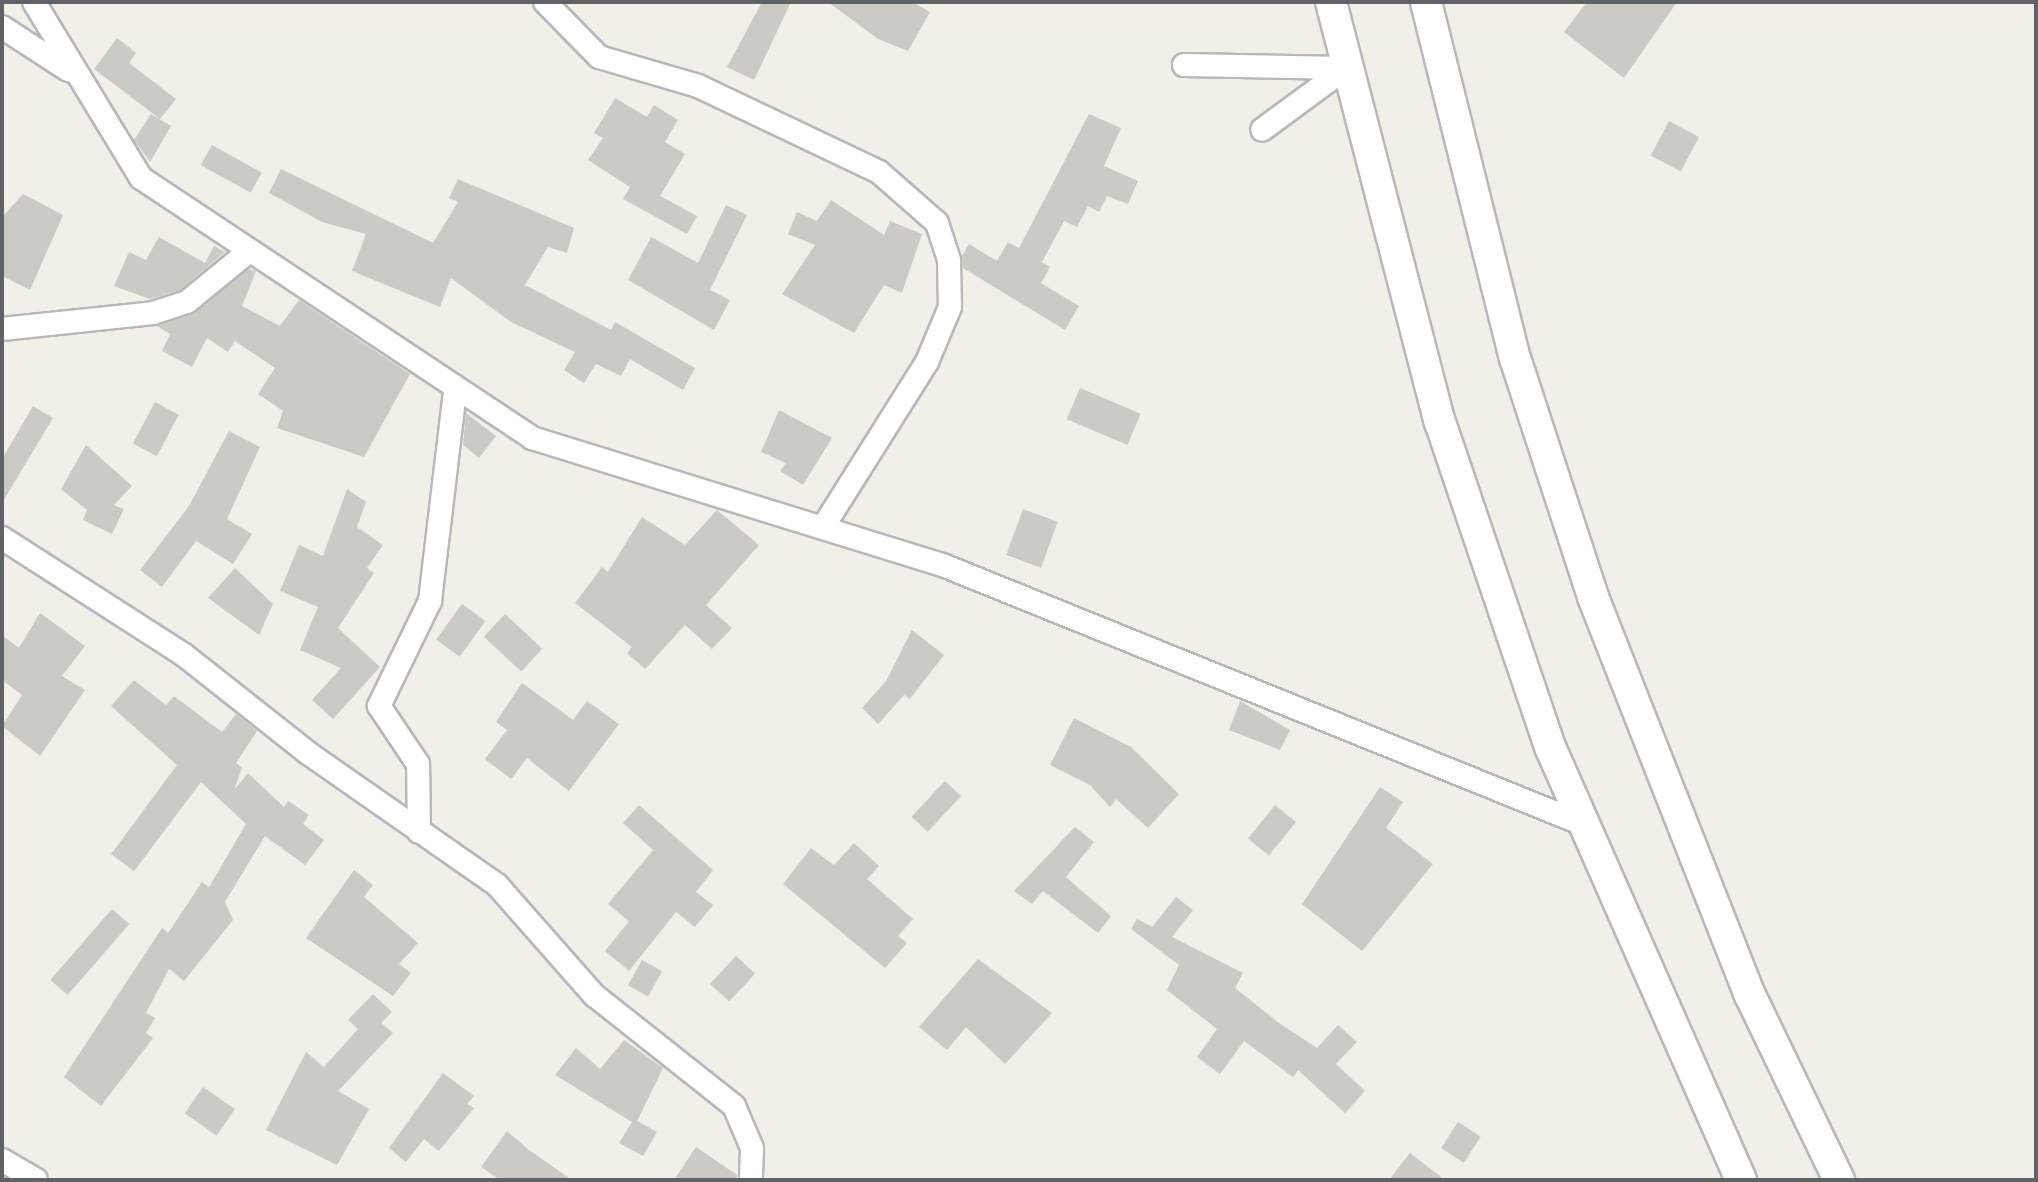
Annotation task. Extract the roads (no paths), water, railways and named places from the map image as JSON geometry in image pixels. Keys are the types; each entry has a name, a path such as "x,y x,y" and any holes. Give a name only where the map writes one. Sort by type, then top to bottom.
{"street":[{"path":"34,2 72,73 141,178 455,390 532,438 590,461 825,524 1376,734 1583,824"},
{"path":"545,2 599,57 698,86 879,172 937,223 949,261 950,307 927,362 825,524"},
{"path":"1331,2 1440,422 1583,824 1741,1180"},
{"path":"1426,2 1515,358 1593,597 1750,995 1839,1180"},
{"path":"2,27 72,73"},
{"path":"1184,65 1346,68"},
{"path":"1262,130 1346,68"},
{"path":"2,329 164,309 187,302 248,252"},
{"path":"419,832 418,764 379,706 430,601 455,390"},
{"path":"2,538 184,655 419,832 497,885 594,995 734,1106 752,1148 751,1180"},
{"path":"2,1160 36,1180"}]}
